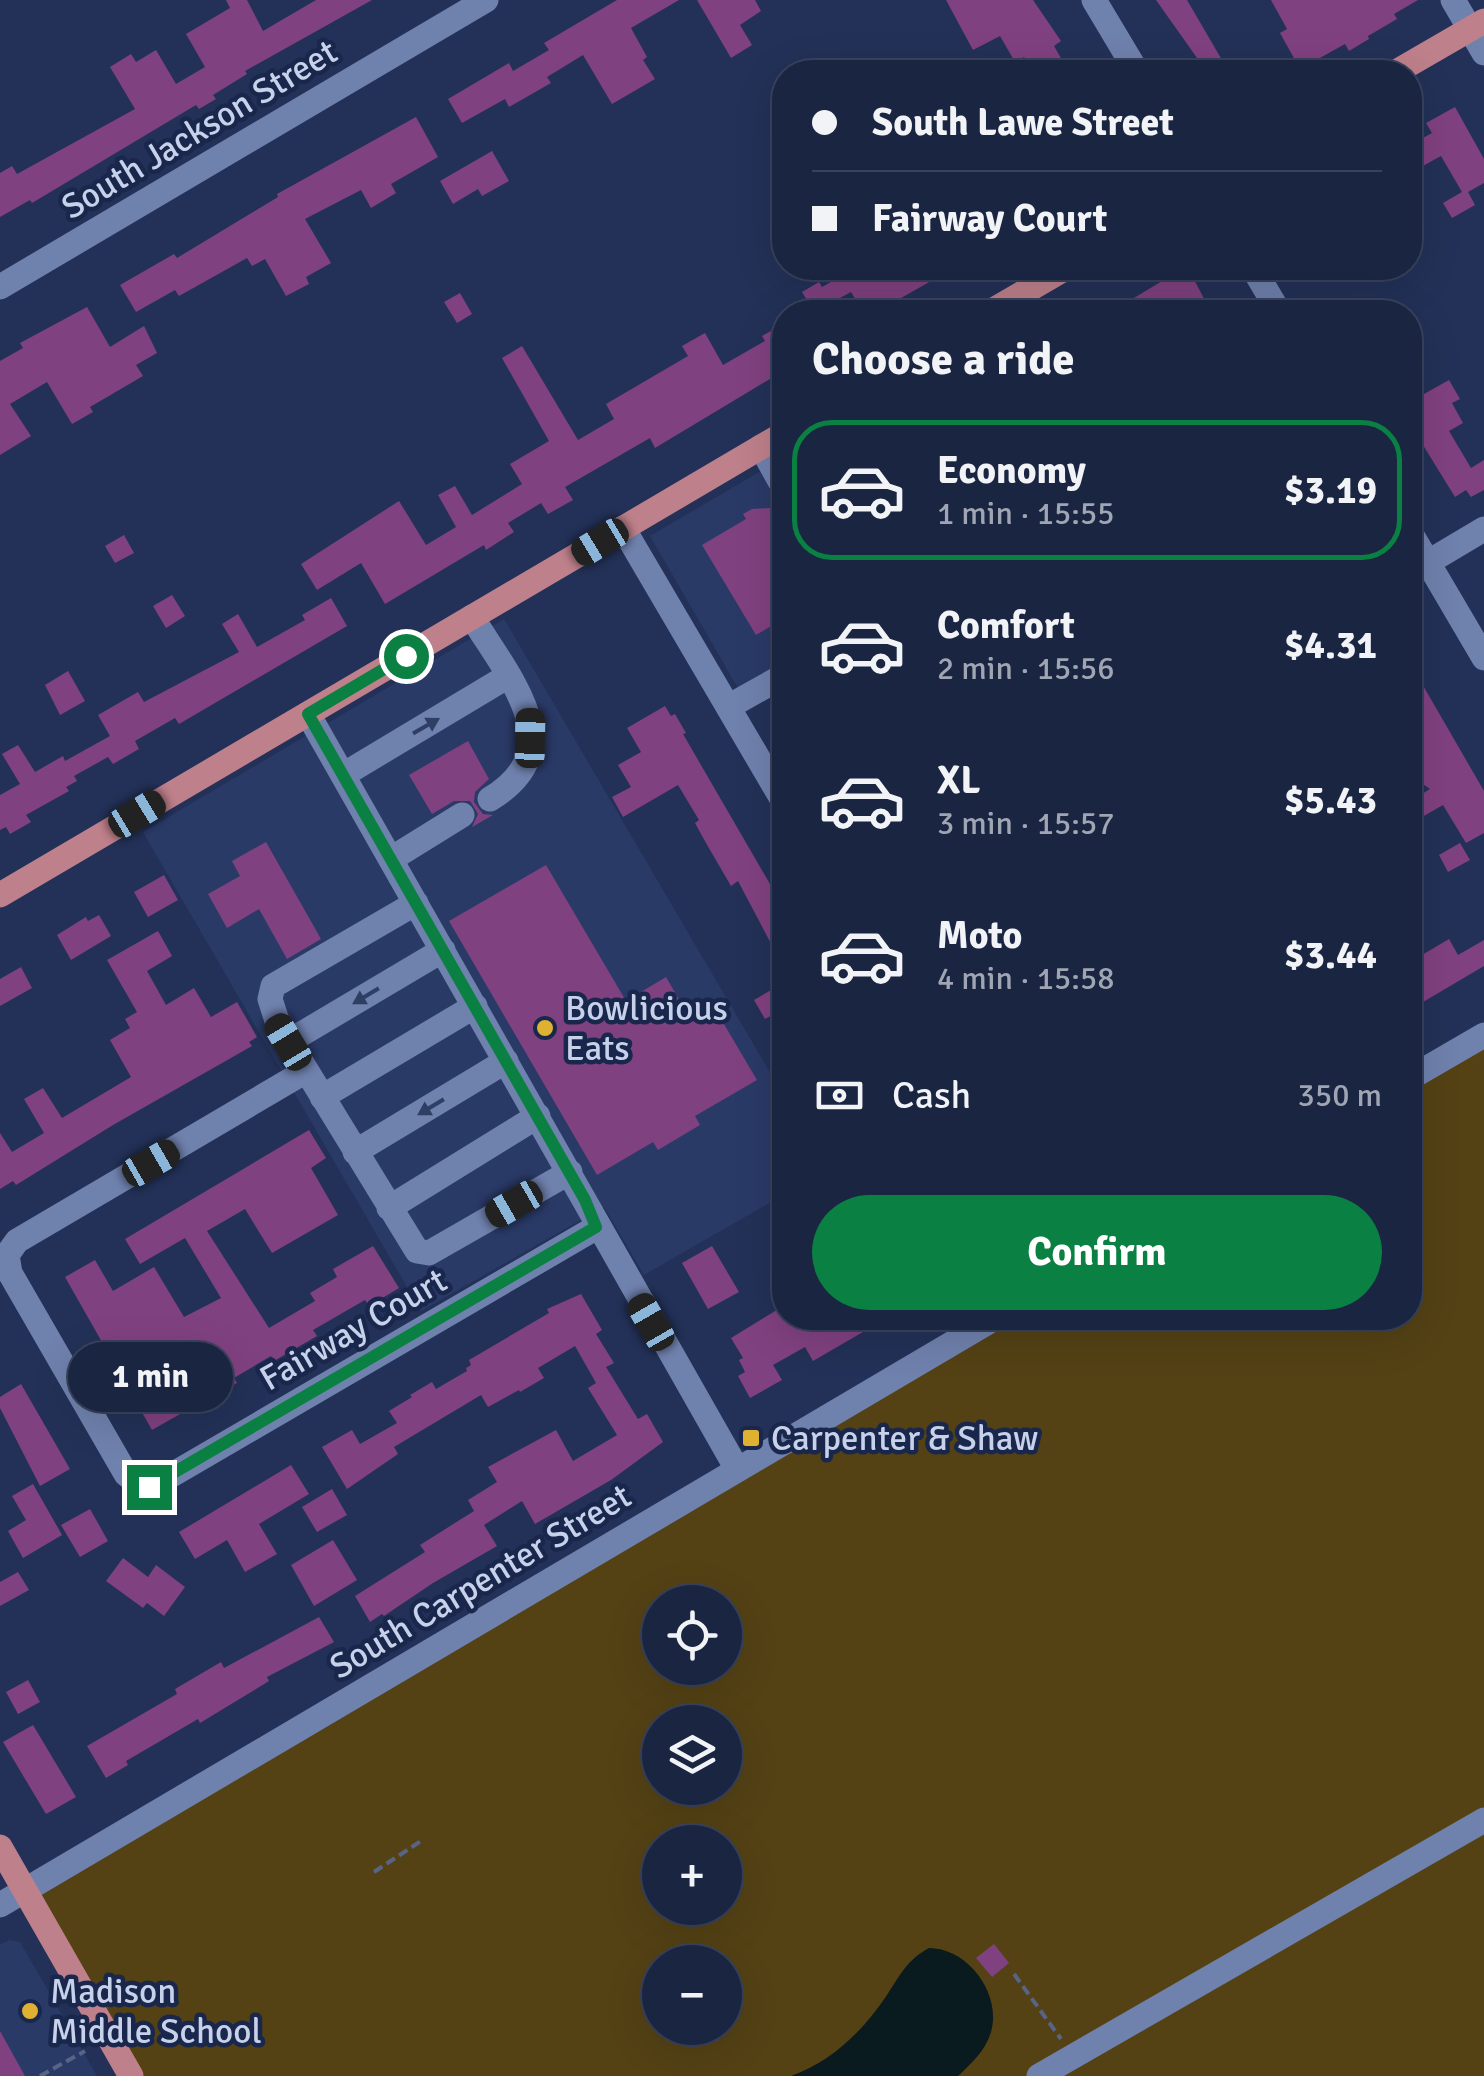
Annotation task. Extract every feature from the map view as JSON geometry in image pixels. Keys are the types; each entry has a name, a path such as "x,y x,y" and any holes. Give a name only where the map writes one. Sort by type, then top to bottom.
{"main road":[{"path":"1417,60 1477,25"},
{"path":"1011,300 1045,280"},
{"path":"0,895 772,441"},
{"path":"0,1847 132,2076"}],"street":[{"name":"South Jackson Street","path":"0,287 486,0"},
{"path":"1094,0 1130,60"},
{"path":"1453,0 1477,25 1484,53"},
{"path":"761,447 772,467"},
{"path":"623,528 772,782"},
{"path":"1422,566 1484,529"},
{"path":"1422,572 1484,658"},
{"path":"472,617 531,718 530,758 507,789 490,799"},
{"path":"343,774 508,676"},
{"path":"728,707 772,682"},
{"path":"308,714 736,1469"},
{"path":"390,859 462,815"},
{"path":"416,903 273,986 270,999 288,1042 295,1078 322,1097 417,1251 429,1253 570,1172"},
{"path":"288,1042 443,950"},
{"path":"322,1097 475,1006"},
{"path":"1422,1071 1484,1034"},
{"path":"355,1152 506,1061"},
{"name":"Fairway Court","path":"295,1078 17,1241 8,1255 10,1272 126,1474 141,1486 158,1483 596,1227"},
{"path":"389,1208 538,1116"},
{"name":"South Carpenter Street","path":"0,1905 974,1330"},
{"path":"1039,2076 1484,1820"}],"path":[{"path":"374,1872 424,1840"},
{"path":"1014,1974 1073,2056"},
{"path":"40,2076 85,2051"}],"shaded area":[{"path":"772,465 772,694 749,707 650,536"},
{"path":"504,619 772,1076 772,1201 644,1275 604,1207 421,1311 143,832"},
{"path":"1484,1033 1484,2076 131,2076 25,1891 977,1330 1422,1330 1422,1069"},
{"name":"Madison Middle School","path":"9,1940 20,1942 97,2076 0,2076 0,1945"},
{"path":"929,1948 943,1950 969,1965 979,1976 991,2003 989,2039 958,2076 791,2076 819,2062 857,2033 909,1963"}],"building":[{"path":"226,0 247,0 263,31 316,0 372,0 245,71 247,74 213,95 216,99 199,109 196,105 32,203 30,200 0,217 0,173 12,166 17,174 135,109 110,67 131,54 136,62 156,50 176,84 205,67 186,34 230,8"},
{"path":"617,0 679,0 631,28 655,79 612,104 583,55 547,77 551,83 509,107 505,99 462,123 448,99 509,63 513,71 549,50 544,43"},
{"path":"697,0 755,0 761,11 740,25 752,45 731,58"},
{"path":"946,0 1033,0 1061,41 1054,46 1062,60 1014,60 1000,36 973,50"},
{"path":"1156,0 1187,0 1222,60 1198,60"},
{"path":"1271,0 1418,0 1394,14 1397,19 1349,51 1345,44 1316,60 1295,60 1280,33 1287,29"},
{"path":"1455,107 1484,159 1484,183 1468,192 1475,205 1452,218 1443,203 1462,192 1441,156 1422,166 1422,138 1432,133 1426,123"},
{"path":"416,117 438,157 391,184 396,193 371,208 361,190 305,219 331,263 306,277 309,284 286,296 265,259 252,266 247,258 179,296 175,290 136,312 120,285 174,254 177,258 278,197 277,194"},
{"path":"492,151 509,181 482,196 478,189 453,204 440,181"},
{"path":"835,280 933,280 898,300 856,300 851,292 836,300 807,300 802,292 819,282 822,287"},
{"path":"1164,280 1194,280 1205,300 1135,300"},
{"path":"460,293 472,314 457,323 444,302"},
{"path":"87,307 110,347 144,326 157,353 136,365 143,376 90,407 93,412 72,424 47,382 10,404 31,436 0,455 0,361 23,348 20,343"},
{"path":"772,330 772,378 655,448 650,438 565,487 573,500 548,514 541,503 508,523 514,532 486,550 484,545 385,604 361,563 317,590 301,564 399,501 426,545 456,527 438,495 455,486 472,515 522,484 510,464 549,441 502,358 522,346 578,440 614,419 606,404 688,356 682,346 705,333 723,365 765,341 762,336"},
{"path":"1449,380 1460,399 1452,403 1463,423 1449,431 1471,468 1484,460 1484,490 1471,497 1466,490 1455,497 1422,443 1422,391 1424,394"},
{"path":"770,508 772,511 772,626 756,635 702,545 746,519 743,514"},
{"path":"124,535 134,553 115,563 105,546"},
{"path":"172,595 185,616 166,628 153,606"},
{"path":"331,598 347,626 179,724 175,718 135,741 139,749 113,764 108,757 74,776 77,781 66,787 69,791 26,815 31,822 10,834 6,827 0,830 0,795 20,784 2,754 18,745 35,772 63,756 65,761 110,736 98,715 138,692 144,702 239,652 222,624 238,614 257,647 305,620 302,615"},
{"path":"68,671 85,701 60,715 45,685"},
{"path":"1422,684 1484,791 1484,833 1466,843 1443,805 1422,817 1422,794 1430,789 1422,783"},
{"path":"665,706 671,716 675,714 772,888 772,945 738,881 731,886 678,785 623,817 612,797 631,787 618,765 641,752 627,728"},
{"path":"468,741 489,779 475,792 474,802 483,814 493,815 472,827 478,814 470,801 454,801 432,814 409,775"},
{"path":"266,842 321,939 287,959 259,909 227,928 208,894 240,876 232,861"},
{"path":"1460,843 1470,860 1448,872 1439,855"},
{"path":"546,865 626,1001 666,977 692,1022 715,1009 757,1080 695,1116 700,1125 658,1150 653,1142 597,1175 449,921"},
{"path":"164,875 178,900 148,917 134,892"},
{"path":"99,915 111,936 71,960 57,935 86,917 88,921"},
{"path":"158,931 172,956 147,971 166,1005 194,988 211,1017 237,1002 257,1037 249,1042 252,1046 16,1185 13,1181 0,1189 0,1133 12,1152 44,1133 24,1099 43,1088 62,1118 131,1077 110,1040 130,1028 125,1019 137,1012 107,960"},
{"path":"1449,939 1458,955 1484,940 1484,966 1422,1003 1422,955"},
{"path":"21,967 32,988 0,1006 0,979"},
{"path":"772,990 772,1015 765,1019 754,1000"},
{"path":"309,1130 326,1158 311,1168 338,1215 272,1253 245,1209 207,1231 269,1328 315,1301 310,1293 337,1277 333,1269 373,1246 399,1288 369,1306 365,1300 313,1330 317,1336 274,1361 271,1356 234,1378 237,1383 215,1395 184,1345 153,1362 182,1413 152,1430 65,1277 95,1260 113,1291 154,1267 184,1317 221,1298 185,1238 140,1264 125,1239"},
{"path":"712,1246 739,1292 708,1309 682,1263"},
{"path":"581,1294 602,1330 596,1334 614,1363 606,1367 638,1419 647,1414 663,1442 611,1480 535,1524 522,1501 484,1525 497,1546 370,1622 355,1596 425,1552 420,1545 474,1511 468,1500 497,1482 488,1467 556,1430 573,1461 617,1435 588,1388 596,1383 575,1346 538,1368 544,1378 488,1407 481,1395 394,1447 398,1454 347,1489 322,1447 352,1430 360,1444 397,1423 389,1411 410,1395 432,1382 436,1389 467,1371 469,1360 549,1313 547,1309"},
{"path":"772,1313 772,1330 866,1330 813,1361 805,1347 773,1365 782,1380 750,1398 738,1376 745,1372 739,1360 743,1358 731,1338"},
{"path":"21,1384 70,1469 40,1486 0,1408 0,1397"},
{"path":"291,1465 309,1494 259,1524 277,1554 245,1572 227,1540 195,1559 179,1532"},
{"path":"33,1484 62,1535 23,1558 8,1531 26,1520 12,1496"},
{"path":"332,1489 347,1515 317,1532 302,1507"},
{"path":"90,1509 108,1541 80,1557 61,1525"},
{"path":"333,1540 357,1580 314,1606 291,1565"},
{"path":"123,1558 148,1577 156,1565 185,1587 164,1616 147,1603 143,1608 106,1581"},
{"path":"18,1572 29,1590 0,1606 0,1582"},
{"path":"319,1617 334,1642 267,1677 269,1681 200,1723 198,1719 126,1761 128,1765 106,1778 87,1746 177,1694 175,1689 221,1662 224,1668"},
{"path":"28,1680 40,1702 18,1714 6,1692"},
{"path":"33,1725 76,1797 46,1814 3,1742"},
{"path":"994,1944 1009,1963 992,1977 976,1958"},
{"path":"0,2031 25,2076 0,2076"}],"place":[{"name":"Bowlicious Eats","path":"545,1028"},
{"name":"Carpenter & Shaw","path":"751,1438"},
{"name":"Madison Middle School","path":"30,2011"}],"route":[{"path":"149,1487 596,1227 585,1200 308,714 406,656"}]}
